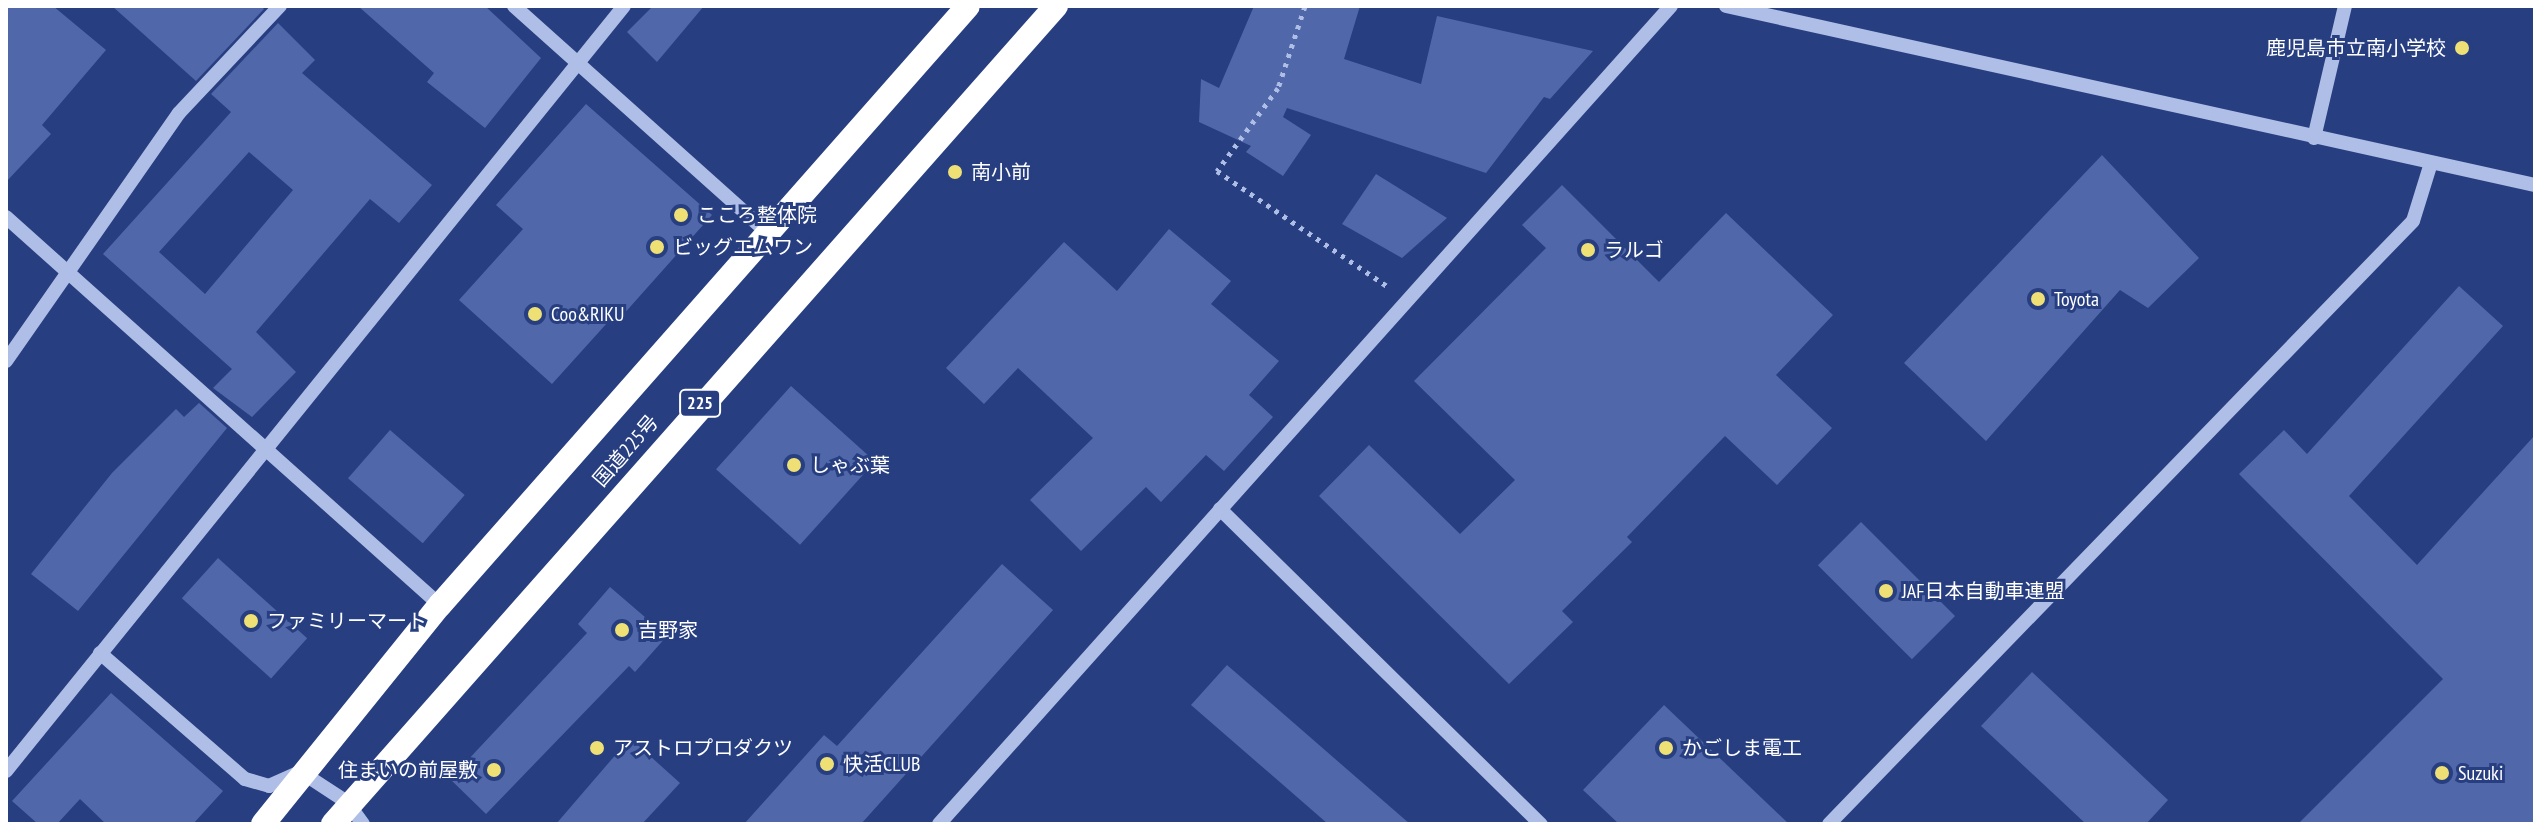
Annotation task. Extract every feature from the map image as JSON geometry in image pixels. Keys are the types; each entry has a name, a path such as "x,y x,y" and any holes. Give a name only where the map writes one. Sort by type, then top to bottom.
{"highway":[{"name":"国道225号","path":"263,824 301,772 440,605 770,235 968,6"},
{"name":"国道225号","path":"333,824 347,802 1056,6"}],"street":[{"path":"6,361 179,113 280,6"},
{"path":"514,6 770,235"},
{"path":"6,771 624,6"},
{"path":"939,824 1671,6"},
{"path":"1726,6 2535,185"},
{"path":"2314,138 2345,6"},
{"path":"1829,824 2413,221 2431,163"},
{"path":"6,217 263,453 440,605"},
{"path":"1220,509 1541,824"},
{"path":"100,653 245,779 269,786 301,772 347,802 363,824"}],"path":[{"path":"1305,6 1278,88 1217,171 1408,300"}],"building":[{"path":"6,6 53,6 106,50 42,125 51,134 6,182"},
{"path":"112,6 261,6 264,9 196,81"},
{"path":"358,6 485,6 541,58 485,128 427,82 434,73"},
{"path":"653,6 704,6 657,62 627,32"},
{"path":"1254,6 1360,6 1344,59 1421,84 1437,16 1593,51 1550,99 1544,97 1486,173 1287,108 1283,117 1311,135 1283,176 1246,152 1251,146 1199,122 1201,79 1219,88"},
{"path":"278,23 315,60 302,73 432,185 399,223 370,199 256,332 296,372 252,417 213,388 232,369 103,254 231,112 211,94","holes":["249,152 293,190 205,294 159,252"]},
{"path":"586,104 712,215 622,316 617,312 552,384 459,300 523,229 496,205"},
{"name":"Toyota","path":"2102,155 2199,258 2148,308 2120,290 1986,441 1904,363"},
{"path":"1376,174 1447,218 1402,258 1342,224"},
{"path":"1562,185 1659,282 1726,213 1833,315 1776,375 1832,428 1777,485 1725,436 1627,537 1632,542 1562,611 1573,622 1509,684 1319,496 1369,445 1460,534 1515,480 1414,381 1546,248 1522,225"},
{"path":"1169,229 1231,281 1211,304 1279,361 1249,395 1273,417 1224,471 1206,455 1161,502 1146,487 1081,551 1030,500 1093,438 1018,368 984,404 946,368 1064,242 1117,291"},
{"path":"2459,286 2503,326 2349,496 2417,565 2535,435 2535,824 2298,824 2443,679 2239,474 2284,430 2307,454"},
{"name":"しゃぶ葉","path":"791,386 875,462 800,545 716,469"},
{"path":"199,403 227,428 78,611 31,574 112,473 176,409 184,417"},
{"path":"390,430 465,495 423,543 348,478"},
{"name":"JAF日本自動車連盟","path":"1861,522 1955,616 1912,659 1818,565"},
{"path":"218,558 307,638 271,678 182,598"},
{"path":"1002,564 1053,610 861,824 744,824 824,735 837,746"},
{"path":"610,587 667,636 635,672 629,666 486,814 450,779 587,633 578,624"},
{"path":"1227,665 1410,824 1328,824 1191,705"},
{"path":"2032,672 2168,800 2146,824 2086,824 1981,726"},
{"path":"111,693 223,791 193,824 106,824 80,799 57,824 38,824 12,801"},
{"name":"かごしま電工","path":"1664,705 1789,824 1619,824 1583,790"},
{"path":"630,738 680,783 642,824 556,824"}],"place":[{"name":"鹿児島市立南小学校","path":"2462,48"},
{"name":"南小前","path":"955,172"},
{"name":"こころ整体院","path":"681,215"},
{"name":"ビッグエムワン","path":"657,247"},
{"name":"ラルゴ","path":"1588,250"},
{"name":"Toyota","path":"2038,299"},
{"name":"Coo&RIKU","path":"535,314"},
{"name":"しゃぶ葉","path":"794,465"},
{"name":"JAF日本自動車連盟","path":"1886,591"},
{"name":"ファミリーマート","path":"251,621"},
{"name":"吉野家","path":"622,630"},
{"name":"アストロプロダクツ","path":"597,748"},
{"name":"かごしま電工","path":"1666,748"},
{"name":"快活CLUB","path":"827,764"},
{"name":"住まいの前屋敷","path":"494,770"},
{"name":"Suzuki","path":"2442,773"}]}
